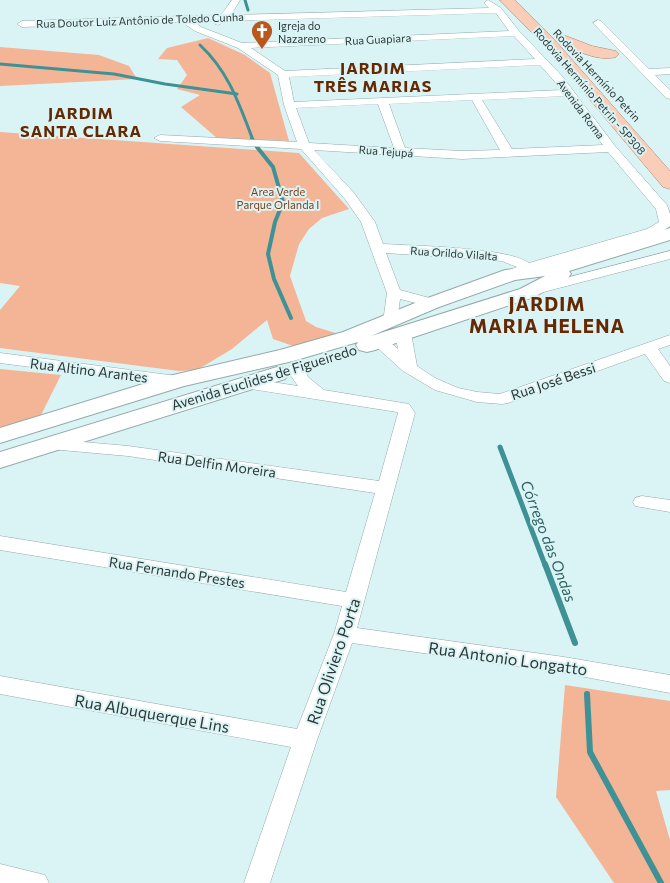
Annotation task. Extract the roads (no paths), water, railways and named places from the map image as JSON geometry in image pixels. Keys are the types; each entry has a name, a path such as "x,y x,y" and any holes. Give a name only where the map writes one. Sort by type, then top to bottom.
{"main road":[{"name":"Rodovia Hermínio Petrin","path":"518,0 543,16 593,66 594,60 611,54"},
{"name":"Rodovia Hermínio Petrin - SP308","path":"502,5 548,41 670,183"},
{"path":"566,41 588,50 611,54"}],"street":[{"path":"208,34 217,22 226,16 236,0"},
{"name":"Avenida Roma","path":"484,0 502,5 516,33 570,93 611,148 662,208 666,219 666,230"},
{"name":"Rua Doutor Luiz Antônio de Toledo Cunha","path":"22,24 502,5"},
{"path":"180,18 189,21 208,34 241,46 282,74 542,62"},
{"path":"194,26 203,18"},
{"path":"598,23 670,96"},
{"name":"Rua Guapiara","path":"241,46 516,33"},
{"path":"611,54 628,53"},
{"path":"646,72 670,71"},
{"path":"282,74 304,146 350,196 368,222 394,293 391,315 404,327 409,368"},
{"path":"290,105 570,93"},
{"path":"475,97 508,154"},
{"path":"382,101 402,152"},
{"name":"Rua Tejupá","path":"160,138 462,155 611,148"},
{"path":"573,264 666,230"},
{"name":"Avenida Euclides de Figueiredo","path":"0,436 113,400 183,390 245,384 297,368 379,342 404,327 432,303 512,274 652,232 666,230"},
{"name":"Rua Orildo Vilalta","path":"378,248 504,257 519,262 512,274"},
{"name":"Avenida Euclides de Figueiredo","path":"0,460 50,444 183,390 285,356 351,337 404,327 670,255"},
{"name":"Avenida Euclides de Figueiredo","path":"512,274 531,273 573,264"},
{"name":"Avenida Euclides de Figueiredo","path":"527,293 553,280 573,264"},
{"path":"512,274 497,288 501,292 513,294 527,293"},
{"path":"394,293 432,303 444,310 442,316 404,327"},
{"name":"Rua José Bessi","path":"379,342 391,349 409,368 432,384 474,398 502,399 670,340"},
{"path":"648,348 670,378"},
{"name":"Rua Altino Arantes","path":"0,358 183,390"},
{"path":"297,368 298,376 302,381 317,393"},
{"path":"245,384 317,393"},
{"name":"Rua Oliviero Porta","path":"257,883 305,740 345,634 384,488 407,413 403,408 317,393"},
{"path":"50,444 33,442 29,436 33,432 91,411 113,400"},
{"name":"Rua Delfin Moreira","path":"50,444 128,451 384,488"},
{"path":"642,502 670,506"},
{"name":"Rua Fernando Prestes","path":"0,543 354,601"},
{"name":"Rua Antonio Longatto","path":"345,634 564,665 670,684"},
{"name":"Rua Albuquerque Lins","path":"0,685 305,740"},
{"path":"0,876 36,883"}],"waterway":[{"path":"245,0 248,10"},
{"path":"200,45 219,66 234,94"},
{"path":"0,64 114,74 165,84 234,94"},
{"path":"234,94 253,140"},
{"path":"252,139 254,143"},
{"path":"257,147 273,167 283,202 275,222 268,254 274,279 291,318"},
{"name":"Córrego das Ondas","path":"500,447 545,565"},
{"name":"Córrego das Ondas","path":"545,564 575,643"},
{"name":"Córrego das Ondas","path":"587,694 590,752 661,883"}],"place":[{"name":"Igreja do Nazareno","path":"262,50"}],"district":[{"name":"JARDIM TRÊS MARIAS","path":"373,76"},
{"name":"JARDIM SANTA CLARA","path":"81,121"},
{"name":"JARDIM MARIA HELENA","path":"547,314"}],"park label":[{"name":"Area Verde Parque Orlanda I","path":"278,197"}]}
